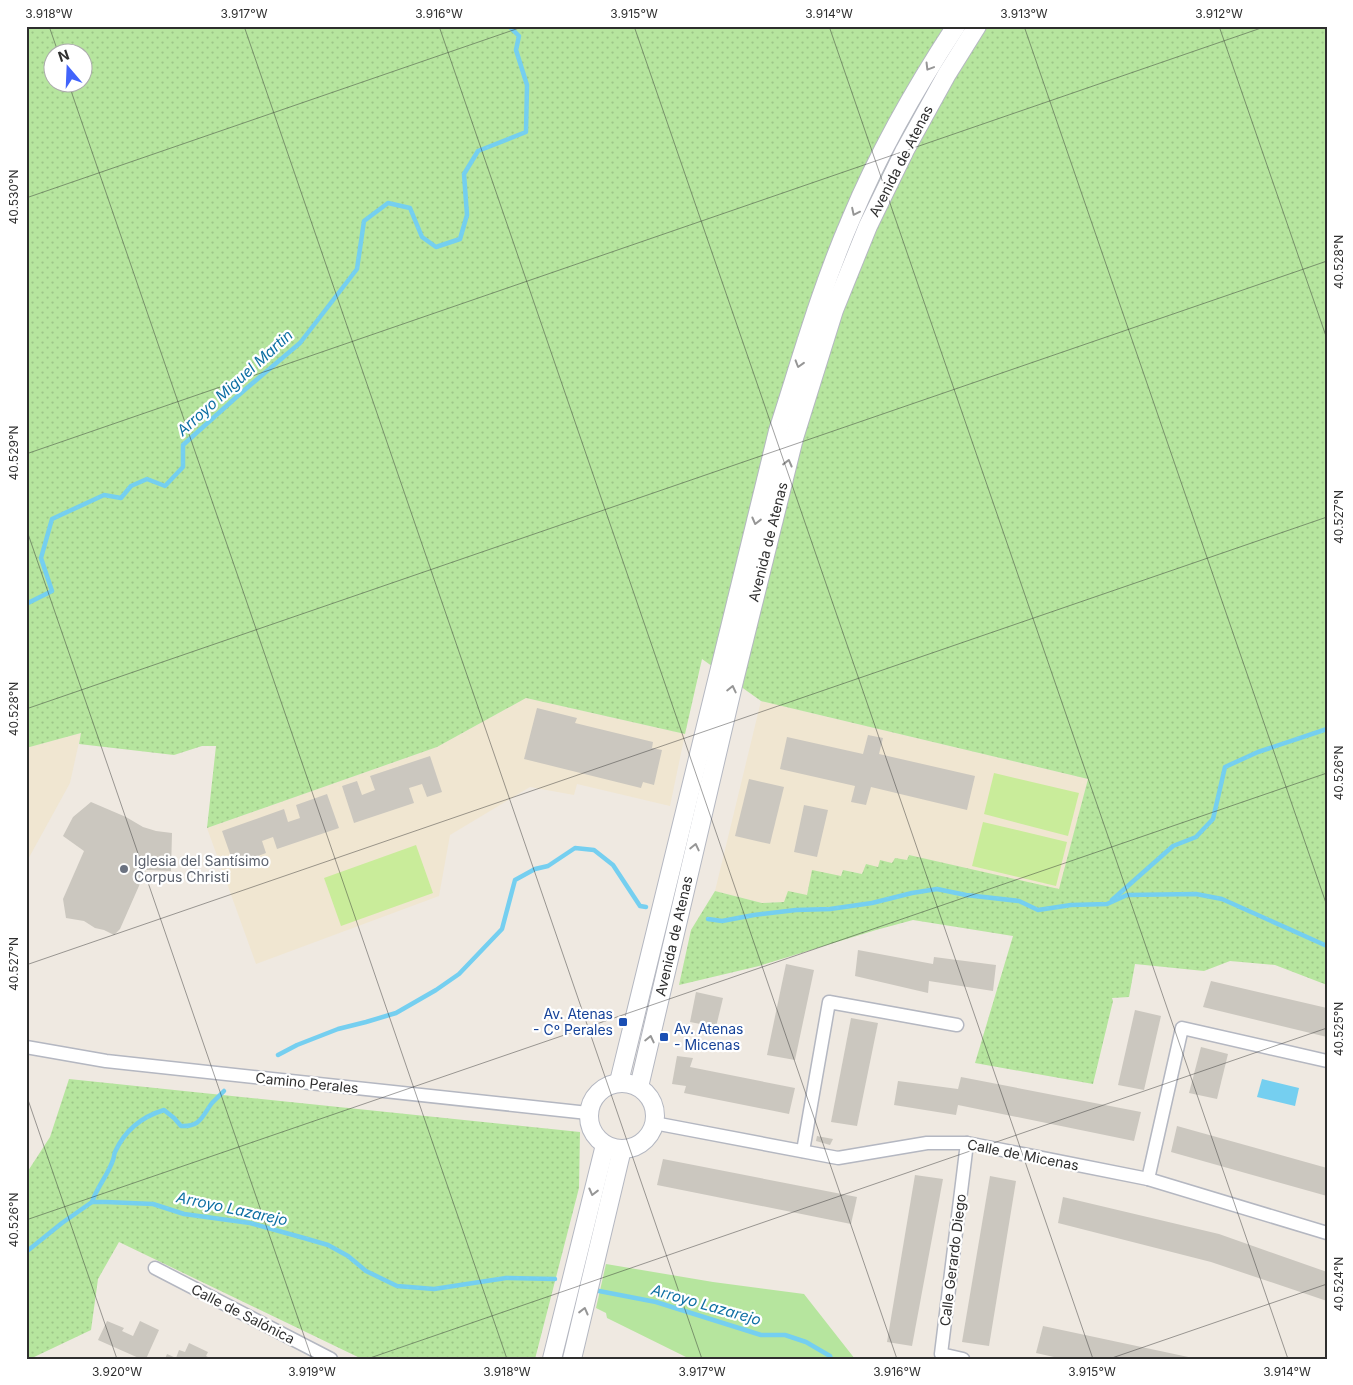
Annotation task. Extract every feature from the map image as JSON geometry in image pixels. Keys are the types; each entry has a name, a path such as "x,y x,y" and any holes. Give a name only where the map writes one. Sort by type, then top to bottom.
{"main road":[{"name":"Avenida de Atenas","path":"619,1082 778,431 812,325 851,219 929,67 956,26"},
{"name":"Avenida de Atenas","path":"638,1086 794,438 834,310 868,226 905,150 947,74 977,26"},
{"path":"619,1082 638,1086 647,1093 655,1112 654,1123 646,1139 630,1148 614,1147 598,1139 592,1131 588,1113 591,1102 598,1092 608,1085 619,1082"},
{"path":"552,1359 614,1147"},
{"path":"572,1359 614,1147"}],"street":[{"path":"803,1151 829,1002 957,1025"},
{"path":"1148,1179 1182,1028 1327,1061"},
{"name":"Camino Perales","path":"26,1047 106,1062 588,1113"},
{"name":"Calle de Micenas","path":"654,1123 838,1158 927,1142 967,1143 1148,1179 1327,1233"},
{"name":"Calle Gerardo Diego","path":"963,1359 941,1354 967,1143"},
{"name":"Calle de Salónica","path":"155,1268 331,1359"}],"shaded area":[{"path":"526,698 685,734 670,806 577,784 574,795 530,787 450,835 439,896 256,964 207,828 437,747"},
{"path":"761,701 1088,779 1059,890 909,855 907,861 878,867 862,874 843,870 841,876 807,895 785,902 762,903 715,891"},
{"path":"81,733 70,783 26,863 26,748"}],"green space":[{"path":"26,26 1327,26 1327,985 1275,965 1230,961 1204,971 1135,964 1129,997 1112,998 1113,1001 1093,1084 975,1063 1013,936 913,920 759,966 679,985 691,930 715,891 762,903 784,902 788,891 807,895 812,870 841,876 843,870 862,874 866,864 878,867 880,860 892,863 895,858 907,860 909,855 1059,889 1088,779 761,701 702,659 685,734 526,698 437,747 207,828 216,746 202,746 174,755 79,744 81,733 26,748"},
{"path":"994,773 1079,793 1068,836 984,814"},
{"path":"983,822 1067,842 1056,886 972,866"},
{"path":"416,845 433,893 341,926 324,878"},
{"path":"69,1079 580,1132 579,1188 535,1359 362,1359 119,1242 98,1279 91,1330 32,1358 26,1357 26,1174 50,1137"},
{"path":"606,1264 713,1282 804,1294 855,1359 690,1359 607,1318 606,1313 596,1308"}],"water":[{"path":"1262,1079 1299,1088 1295,1106 1257,1097"}],"building":[{"path":"537,708 577,718 575,723 653,742 652,748 662,750 654,785 643,782 641,788 524,759"},
{"path":"868,735 883,738 879,754 975,776 967,810 871,787 866,805 851,802 855,786 780,769 787,737 863,754"},
{"path":"430,756 442,792 427,797 422,784 409,788 414,803 354,823 342,786 357,781 362,795 375,790 370,776"},
{"path":"749,779 784,787 770,844 735,836"},
{"path":"327,794 339,828 277,849 273,837 262,841 266,853 234,865 222,831 284,809 288,822 300,818 296,805"},
{"name":"Iglesia del Santísimo Corpus Christi","path":"91,802 126,817 143,827 172,833 171,871 146,870 120,929 114,935 95,928 84,921 66,918 63,899 84,851 63,836 73,817"},
{"path":"804,805 828,810 817,857 794,852"},
{"path":"858,950 933,964 934,957 996,965 993,991 929,981 928,993 855,976"},
{"path":"786,964 814,970 795,1060 767,1055"},
{"path":"1211,981 1327,1008 1327,1037 1203,1007"},
{"path":"696,992 723,998 716,1027 690,1022"},
{"path":"1135,1010 1161,1016 1144,1090 1118,1085"},
{"path":"851,1018 878,1023 857,1126 831,1122"},
{"path":"1201,1047 1228,1054 1217,1099 1189,1093"},
{"path":"677,1056 693,1058 690,1067 795,1088 789,1114 684,1093 686,1086 672,1084"},
{"path":"961,1077 1141,1112 1134,1141 958,1105 956,1115 894,1105 898,1081 958,1089"},
{"path":"1177,1126 1327,1168 1327,1196 1171,1152"},
{"path":"817,1136 833,1139 830,1145 816,1141"},
{"path":"663,1159 857,1197 851,1224 657,1185"},
{"path":"915,1175 943,1179 912,1346 887,1342"},
{"path":"990,1176 1016,1181 989,1346 962,1342"},
{"path":"1063,1197 1219,1234 1327,1272 1327,1301 1211,1262 1058,1223"},
{"path":"107,1321 124,1328 122,1331 133,1336 140,1321 159,1330 146,1359 141,1359 98,1340"},
{"path":"1043,1326 1193,1359 1063,1359 1036,1353"},
{"path":"189,1343 208,1352 206,1356 212,1359 165,1359 167,1354 176,1358 179,1350 185,1352"}],"waterway":[{"name":"Arroyo Miguel Martin","path":"26,604 52,591 41,558 52,519 104,495 121,498 131,486 147,479 165,486 183,467 183,445 300,343 357,269 364,221 388,203 410,208 422,237 436,247 460,239 467,215 464,174 478,151 526,132 527,85 516,50 519,36 509,26"},
{"path":"1112,900 1173,846 1196,837 1213,819 1225,767 1258,752 1327,729"},
{"path":"278,1055 297,1045 338,1029 396,1013 459,974 502,929 515,880 535,869 548,866 575,848 594,850 613,865 640,906 646,907"},
{"path":"708,919 722,921 796,910 830,909 872,903 937,889 966,895 1019,901 1038,910 1071,905 1107,904 1127,895 1196,894 1222,899 1327,946"},
{"path":"92,1202 111,1165 119,1144 135,1125 148,1116 164,1110 181,1126 193,1125 200,1120 212,1103 224,1091"},
{"name":"Arroyo Lazarejo","path":"26,1252 92,1202 153,1204 184,1214 250,1223 328,1245 348,1256 366,1271 397,1286 434,1289 506,1278 555,1279"},
{"name":"Arroyo Lazarejo","path":"599,1291 656,1302 761,1335 785,1335 806,1342 830,1356 831,1359"}],"place":[{"name":"Iglesia del Santísimo Corpus Christi","path":"124,869"},
{"name":"Av. Atenas - Cº Perales","path":"623,1022"},
{"name":"Av. Atenas - Micenas","path":"664,1037"}]}
